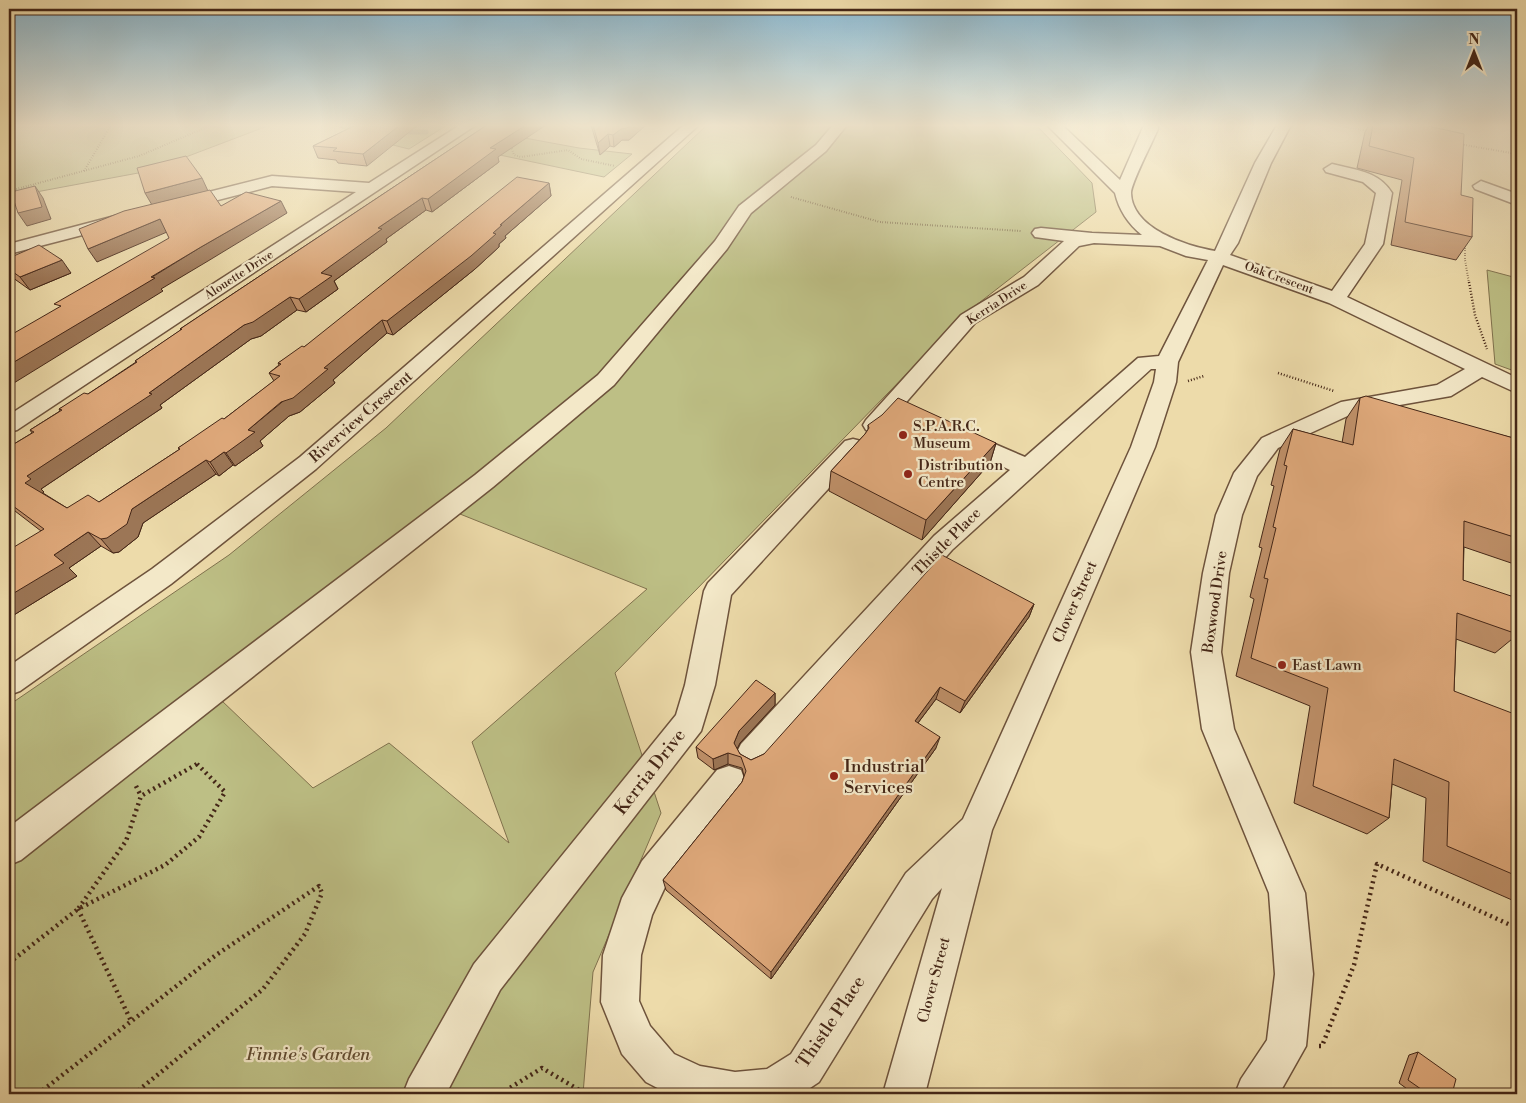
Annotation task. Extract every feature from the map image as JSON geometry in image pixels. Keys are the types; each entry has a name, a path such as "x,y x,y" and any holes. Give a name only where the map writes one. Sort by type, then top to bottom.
{"street":[{"name":"Alouette Drive","path":"9,425 391,176"},
{"name":"Riverview Crescent","path":"9,682 181,563 308,463 634,176"},
{"path":"9,848 484,481 606,380 721,245 745,210 786,176"},
{"path":"1107,176 1123,192 1130,176"},
{"name":"Clover Street","path":"904,1094 975,830 1143,447 1165,382 1167,362 1219,256 1230,243 1257,176"},
{"path":"1336,299 1374,244 1384,193 1372,181 1357,176"},
{"path":"159,210 272,181 373,188"},
{"path":"1481,186 1517,200"},
{"name":"Oak Crescent","path":"1123,192 1127,208 1141,226 1162,241 1192,252 1219,256 1336,299 1517,386"},
{"path":"9,249 131,217"},
{"path":"1042,233 1094,238"},
{"name":"Kerria Drive","path":"424,1094 487,977 690,722 700,685 718,591 859,441 900,410 968,319 1031,281 1074,242 1094,238 1162,241"},
{"name":"Thistle Place","path":"975,830 919,886 805,1068 773,1089 735,1094 696,1086 660,1068 636,1040 620,1002 622,955 635,911 654,873 740,768 942,543 1145,364 1167,362"},
{"name":"Boxwood Drive","path":"1256,1094 1286,1046 1294,974 1287,893 1218,729 1206,652 1216,573 1229,515 1246,474 1270,443 1349,407 1443,391 1481,369"},
{"path":"944,430 1028,468"}],"path":[{"path":"9,191 66,176"},
{"path":"768,191 880,222 1042,233"},
{"path":"1465,242 1465,260 1475,315 1484,336 1488,356 1488,362 1481,369"},
{"path":"1278,373 1373,403"},
{"path":"9,963 78,909 165,865 199,837 225,792 198,764 141,796 126,840 78,909"},
{"path":"1286,1046 1322,1046 1354,965 1377,864 1517,928"},
{"path":"38,1094 216,955 319,886 322,893 305,934 263,989 134,1094"},
{"path":"78,909 131,1021"},
{"path":"500,1094 542,1068 586,1094"}],"green space":[{"path":"9,176 120,176 9,197"},
{"name":"Finnie's Garden","path":"652,176 1086,176 1092,183 1096,212 966,313 615,673 661,813 593,972 583,1094 9,1094 9,705 229,555 386,428","holes":["460,514 647,589 472,742 509,843 389,743 313,788 221,700"]},
{"path":"1487,270 1517,278 1517,372 1495,364"}],"building":[{"path":"140,176 202,178 145,193"},
{"path":"410,176 459,176 428,199 422,198 378,228 382,229 321,273 332,276 299,299 290,297 253,322 244,325 149,393 152,394 27,476 31,479 25,483 67,508 88,495 99,502 180,449 178,448 222,418 224,419 280,376 269,373 281,364 278,363 302,346 304,347 517,177 549,183 500,225 502,225 493,233 496,234 471,256 387,321 382,320 324,368 328,369 293,398 281,402 248,430 255,432 226,453 224,452 210,462 206,460 132,509 127,524 107,538 101,539 88,532 54,555 64,563 9,596 9,550 44,529 9,503 9,447 34,432 30,430 62,410 59,409 84,393 88,394 137,362 135,361 182,329 180,329"},
{"path":"1411,176 1462,176 1461,195 1473,198 1472,237 1405,222"},
{"path":"35,186 42,207 18,213 11,192"},
{"path":"210,190 221,206 246,192 281,201 151,277 155,278 9,365 9,336 61,306 54,304 169,238 160,219 88,249 79,229 124,211"},
{"path":"39,245 62,260 20,277 9,269 9,258"},
{"name":"East Lawn","path":"1366,396 1517,439 1517,538 1464,521 1463,580 1517,598 1517,634 1457,613 1454,691 1517,715 1517,876 1447,846 1449,782 1394,759 1389,818 1313,786 1328,688 1251,658 1268,579 1264,578 1276,528 1273,527 1287,466 1284,465 1293,429 1353,445 1360,398"},
{"name":"Distribution Centre","path":"898,398 996,443 926,520 831,471 865,434 869,428 868,425 882,415"},
{"name":"Industrial Services","path":"942,555 1034,604 965,701 940,687 915,721 940,737 771,972 663,880 742,782 746,771 741,757 728,753 713,759 696,747 756,680 775,693 739,731 734,743 740,754 751,760 764,754"},
{"path":"1418,1052 1456,1079 1452,1094 1428,1094 1408,1080"}],"place":[{"name":"S.P.A.R.C. Museum","path":"903,435"},
{"name":"Distribution Centre","path":"908,474"},
{"name":"East Lawn","path":"1282,665"},
{"name":"Industrial Services","path":"834,776"}]}
